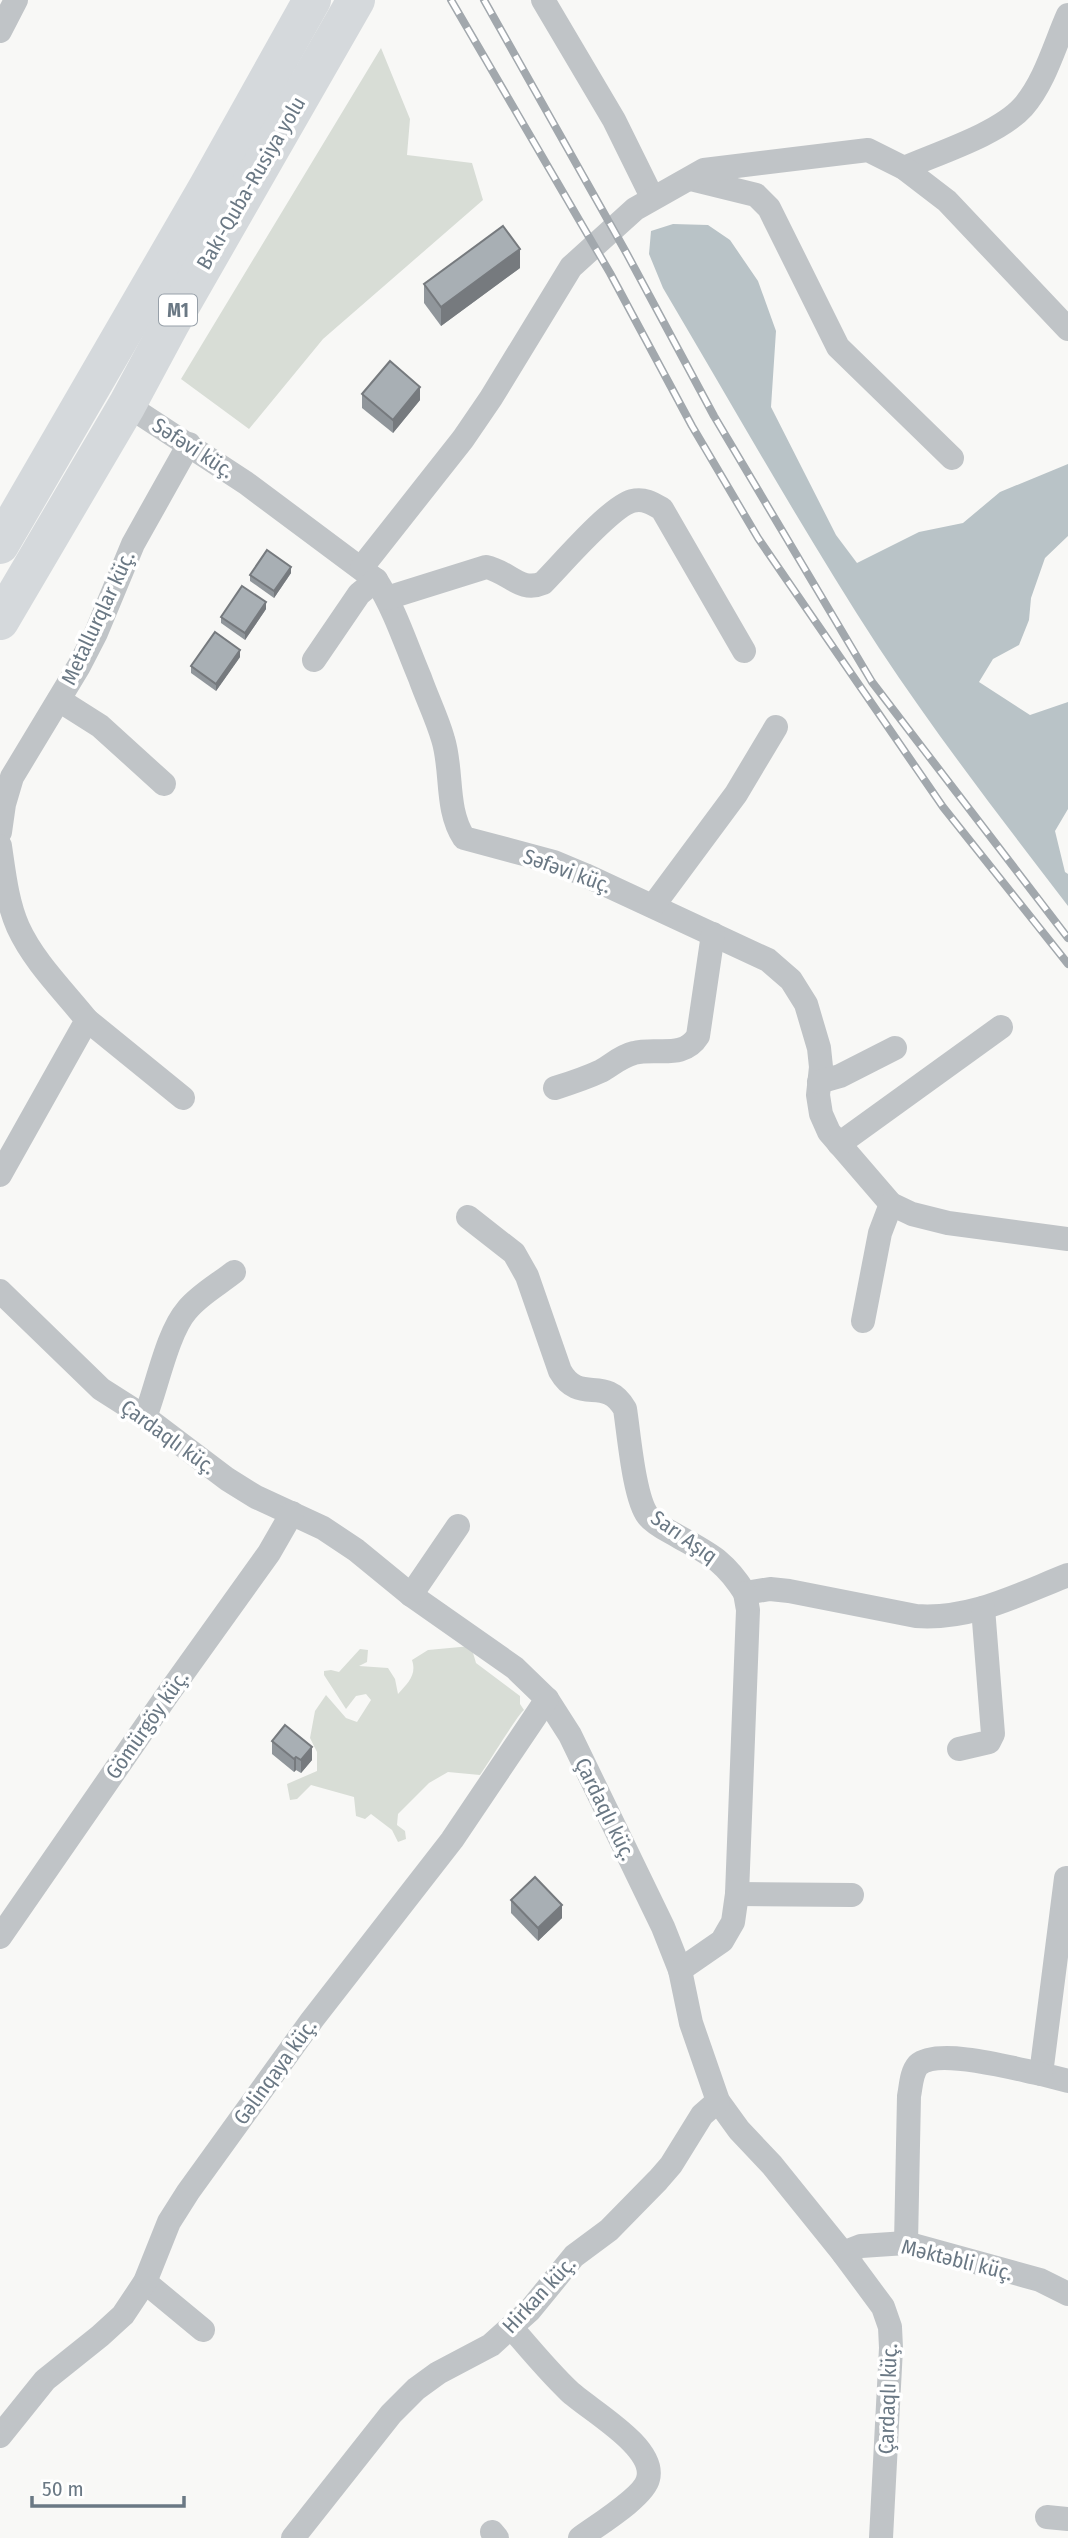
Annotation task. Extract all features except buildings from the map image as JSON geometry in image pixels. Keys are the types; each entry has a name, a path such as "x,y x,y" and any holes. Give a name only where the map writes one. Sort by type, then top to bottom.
{"highway":[{"name":"Bakı-Quba-Rusiya yolu","path":"0,545 208,186 312,0"},
{"name":"Bakı-Quba-Rusiya yolu","path":"0,621 127,405 356,0"}],"street":[{"path":"0,31 16,0"},
{"path":"543,0 614,120 652,197"},
{"path":"904,168 998,127 1023,107 1042,77 1068,15"},
{"path":"314,660 359,594 375,582 571,267 618,223 652,197 704,170 868,150 904,168 947,201 1068,329"},
{"path":"691,179 756,195 769,208 838,347 952,458"},
{"name":"Səfəvi küç.","path":"127,405 189,444 375,582 443,739 454,814 458,830 464,838 554,862 768,960 791,980 806,1004 820,1048 818,1096 828,1132 891,1204 912,1214 948,1223 1068,1239"},
{"name":"Metallurqlar küç.","path":"0,832 12,777 96,633 133,544 189,444"},
{"path":"375,582 486,567 499,570 533,588 543,583 613,513 631,501 648,500 662,509 744,651"},
{"path":"59,700 100,726 164,784"},
{"path":"653,906 736,794 776,727"},
{"path":"0,846 10,902 18,927 39,961 87,1020 183,1098"},
{"path":"555,1088 586,1078 623,1056 637,1052 686,1050 694,1043 698,1036 713,934"},
{"path":"0,1175 87,1020"},
{"path":"839,1144 1001,1027"},
{"path":"819,1082 841,1076 895,1048"},
{"path":"863,1321 880,1233 891,1204"},
{"name":"Sarı Aşıq","path":"468,1217 514,1253 527,1276 567,1383 577,1388 617,1396 625,1409 641,1503 649,1517 715,1558 731,1571 745,1592"},
{"path":"145,1418 176,1326 187,1309 234,1272"},
{"name":"Çardaqlı küç.","path":"0,1290 89,1379 226,1479 256,1497 323,1528 356,1550 411,1595 515,1668 547,1699 570,1735 663,1927 680,1970 691,2023 718,2101 739,2130 772,2165 843,2253 883,2307 890,2327 891,2348 881,2538"},
{"name":"Gömürgöy küç.","path":"0,1937 269,1553 292,1513"},
{"path":"411,1595 458,1526"},
{"path":"680,1970 722,1941 733,1922 737,1894 748,1610 745,1592 769,1589 789,1591 935,1618 963,1615 1068,1575"},
{"path":"959,1749 989,1742 993,1734 983,1608"},
{"name":"Gəlinqaya küç.","path":"0,2437 45,2381 123,2315 145,2281 169,2222 188,2192 312,2020 452,1840 547,1699"},
{"path":"1041,2074 1066,1878"},
{"path":"737,1894 852,1895"},
{"path":"906,2243 909,2096 917,2066 929,2059 948,2058 1068,2081"},
{"name":"Hirkan küç.","path":"293,2538 391,2414 416,2389 491,2344 512,2327 575,2256 610,2230 658,2180 671,2165 702,2115 718,2101"},
{"name":"Məktəbli küç.","path":"843,2253 861,2246 906,2243 1040,2280 1068,2294"},
{"path":"145,2281 203,2330"},
{"path":"512,2327 572,2394 624,2434 644,2456 649,2467 648,2479 642,2491 580,2538"}],"shaded area":[{"path":"381,48 410,119 407,155 472,163 483,200 323,339 249,429 181,379"},
{"path":"673,224 708,225 730,240 758,281 776,331 771,407 836,535 857,563 919,532 963,523 1000,492 1068,464 1068,536 1045,558 1031,598 1029,620 1019,645 993,659 979,682 1030,715 1068,702 1068,809 1055,831 1065,872 1068,874 1068,906 948,746 879,648 796,514 663,288 649,254 651,231"},
{"path":"471,1646 476,1663 520,1696 520,1704 524,1710 480,1775 448,1772 429,1783 398,1814 397,1825 405,1831 406,1839 398,1842 392,1830 371,1814 365,1819 356,1816 354,1797 311,1785 297,1799 290,1800 287,1784 317,1771 317,1752 310,1738 315,1711 326,1695 346,1718 357,1722 371,1700 366,1694 356,1696 346,1709 324,1671 339,1672 360,1649 368,1650 367,1662 359,1666 388,1668 395,1679 398,1694 412,1674 412,1660 428,1650"}],"railway":[{"path":"451,0 610,273 692,426 758,538 943,807 1068,964"},
{"path":"484,0 627,254 714,416 872,682 1068,938"}]}
